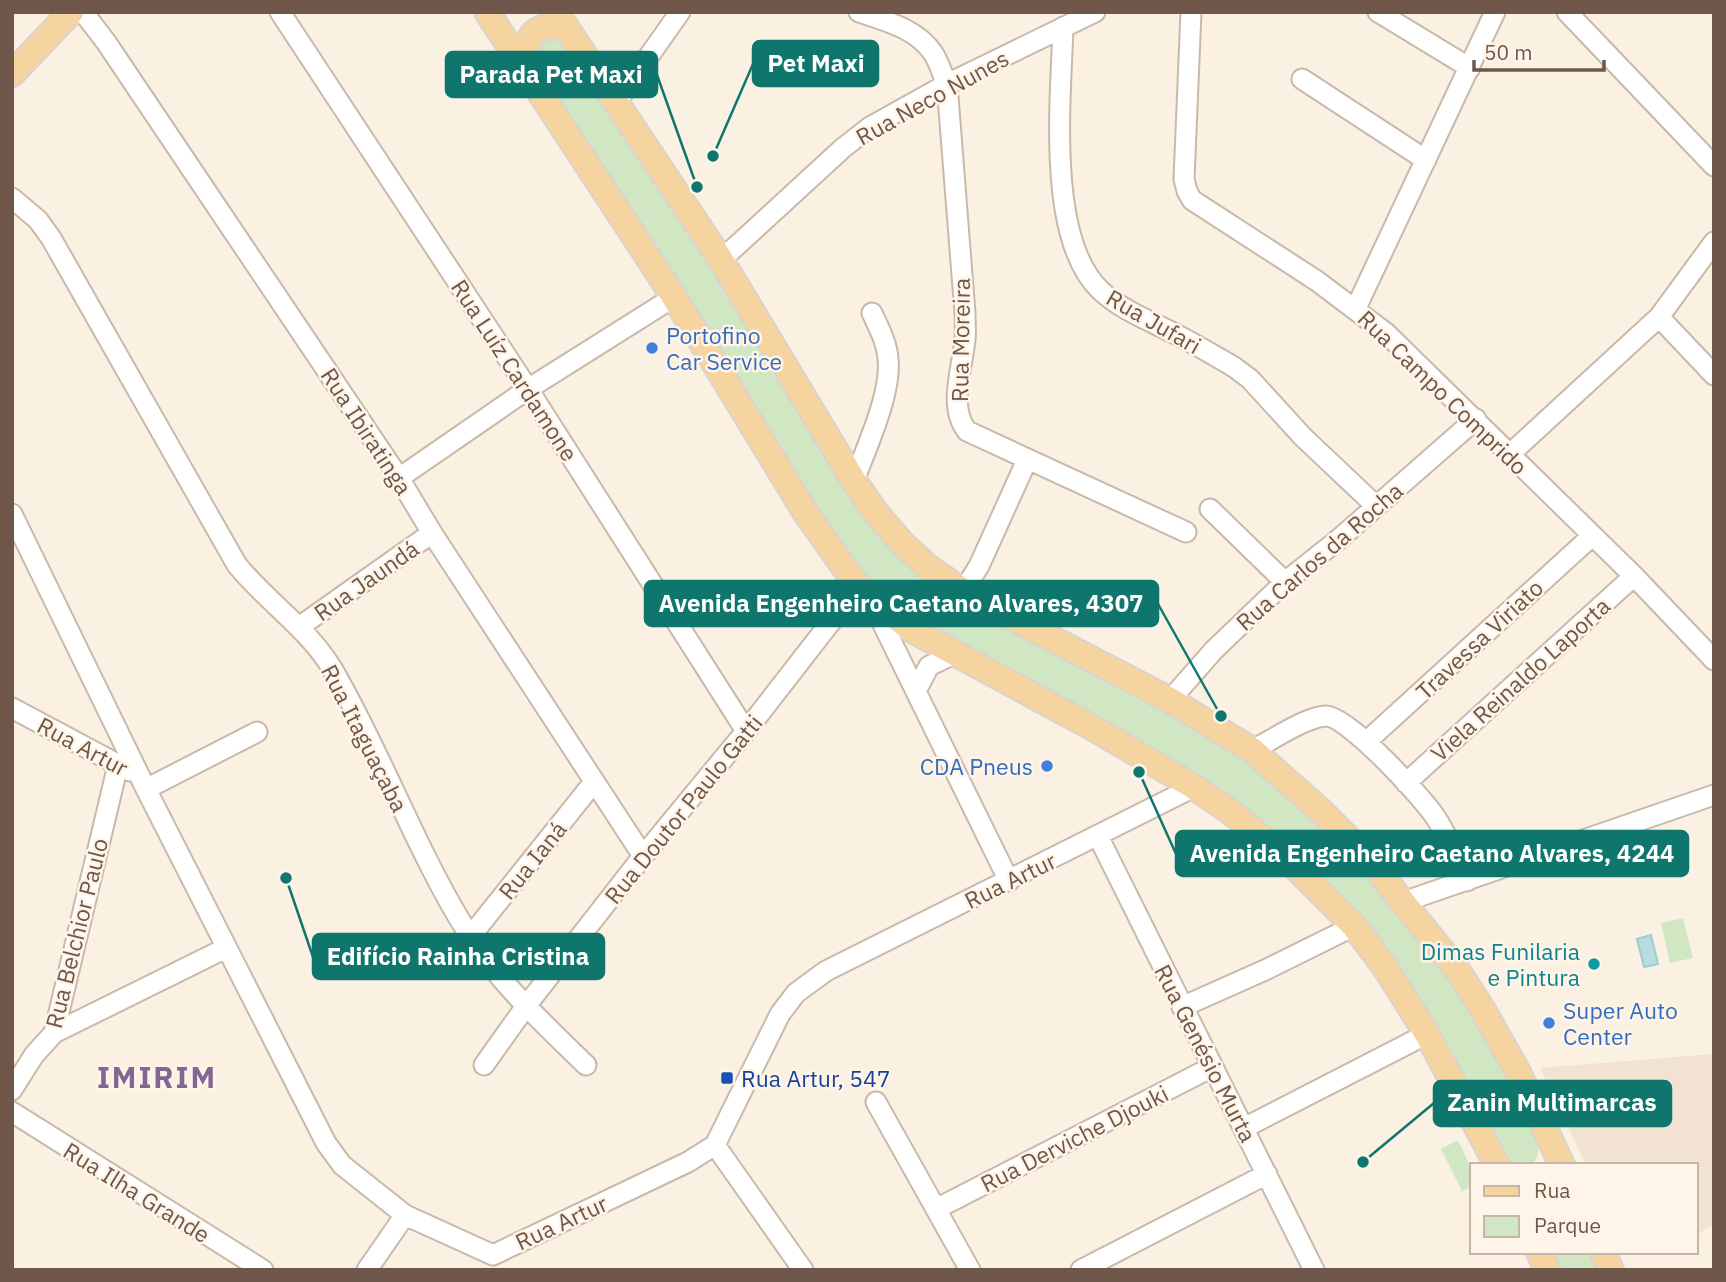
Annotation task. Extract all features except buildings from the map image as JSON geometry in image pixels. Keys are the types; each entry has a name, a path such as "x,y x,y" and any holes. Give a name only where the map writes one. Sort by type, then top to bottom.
{"main road":[{"path":"12,74 71,12"},
{"path":"487,12 674,298 806,512 864,592 912,630 1093,728 1194,787 1275,847 1306,875 1354,926 1384,966 1427,1034 1496,1163"},
{"path":"526,72 526,48 531,36 544,26 561,20 721,260 854,481 902,543 928,567 963,591 1170,700 1252,750 1366,856 1474,993 1518,1072 1561,1163"},
{"path":"1540,1163 1551,1140"},
{"path":"1540,1254 1547,1270"},
{"path":"1604,1254 1611,1270"}],"street":[{"name":"Rua Ibiratinga","path":"83,12 106,42 399,478 432,533 643,856"},
{"name":"Rua Luíz Cardamone","path":"280,12 528,389 746,731"},
{"path":"615,103 680,12"},
{"name":"Rua Moreira","path":"859,12 899,26 923,41 934,54 947,85 965,313 965,338 958,389 959,417 967,432 1186,532"},
{"name":"Rua Neco Nunes","path":"721,260 843,148 870,127 947,85 1095,12"},
{"name":"Rua Campo Comprido","path":"1191,12 1184,179 1192,200 1356,308 1386,333 1634,576 1714,660"},
{"path":"1378,12 1470,68"},
{"path":"1356,308 1495,12"},
{"path":"1567,12 1714,166"},
{"name":"Rua Jufari","path":"1063,27 1062,190 1075,249 1089,276 1100,290 1118,303 1224,361 1250,379 1327,462 1376,506"},
{"path":"1302,79 1426,160"},
{"name":"Rua Itaguaçaba","path":"12,198 38,220 51,238 237,565 255,587 299,627 333,670 441,886 470,937 526,1006 586,1065"},
{"path":"1510,454 1659,317 1714,242"},
{"path":"399,478 528,389 674,298"},
{"path":"854,481 888,377 884,341 872,313"},
{"path":"1659,317 1714,375"},
{"name":"Rua Carlos da Rocha","path":"1170,700 1214,650 1285,582 1476,419"},
{"path":"963,591 979,566 1027,460"},
{"path":"1210,509 1285,582"},
{"path":"12,514 143,783 257,732"},
{"name":"Rua Jaundá","path":"299,627 432,533"},
{"name":"Travessa Viriato","path":"1366,742 1592,536"},
{"name":"Viela Reinaldo Laporta","path":"1406,783 1634,576"},
{"path":"864,592 1009,881"},
{"name":"Rua Doutor Paulo Gatti","path":"484,1065 526,1006 643,856 864,592"},
{"path":"916,691 929,666 954,654"},
{"name":"Rua Artur","path":"12,708 118,765 143,783 326,1143 342,1165 405,1215 492,1262 688,1162 715,1145 780,1014 796,993 826,971 1194,787"},
{"path":"1252,750 1325,716 1344,723 1366,742 1429,808 1443,828 1467,881"},
{"name":"Rua Belchior Paulo","path":"12,1090 34,1055 54,1033 118,765"},
{"name":"Rua Ianá","path":"470,937 594,782"},
{"path":"1403,902 1714,795"},
{"name":"Rua Genésio Murta","path":"1098,836 1312,1269"},
{"path":"1182,1007 1265,971 1354,926"},
{"path":"54,1033 226,948"},
{"path":"1244,1128 1427,1034"},
{"name":"Rua Derviche Djouki","path":"936,1209 1212,1067"},
{"path":"876,1102 970,1270"},
{"name":"Rua Ilha Grande","path":"12,1112 238,1264 262,1270"},
{"path":"715,1145 803,1270"},
{"path":"1081,1270 1267,1174"},
{"path":"367,1270 405,1215"}],"shaded area":[{"path":"1714,1054 1714,1224 1698,1234 1698,1163 1585,1163 1540,1068"}],"green space":[{"path":"549,35 561,37 590,78 892,547 1161,705 1254,763 1362,864 1422,941 1472,1015 1540,1144 1536,1160 1532,1163 1505,1163 1437,1027 1356,922 1313,872 917,624 861,579 537,73 535,42"},
{"path":"1683,918 1693,958 1670,963 1661,923"},
{"path":"1458,1140 1470,1166 1470,1187 1462,1191 1441,1149"},
{"path":"1552,1254 1592,1254 1600,1270 1559,1270"}],"water":[{"path":"1651,935 1658,964 1644,967 1637,939"}],"place":[{"name":"Pet Maxi","path":"713,156"},
{"name":"Parada Pet Maxi","path":"697,187"},
{"name":"Portofino Car Service","path":"652,348"},
{"name":"Avenida Engenheiro Caetano Alvares, 4307","path":"1221,716"},
{"name":"CDA Pneus","path":"1047,766"},
{"name":"Avenida Engenheiro Caetano Alvares, 4244","path":"1139,772"},
{"name":"Edifício Rainha Cristina","path":"286,878"},
{"name":"Dimas Funilaria e Pintura","path":"1594,964"},
{"name":"Super Auto Center","path":"1549,1023"},
{"name":"Rua Artur, 547","path":"727,1078"},
{"name":"Zanin Multimarcas","path":"1363,1162"}],"district":[{"name":"IMIRIM","path":"157,1076"}]}
